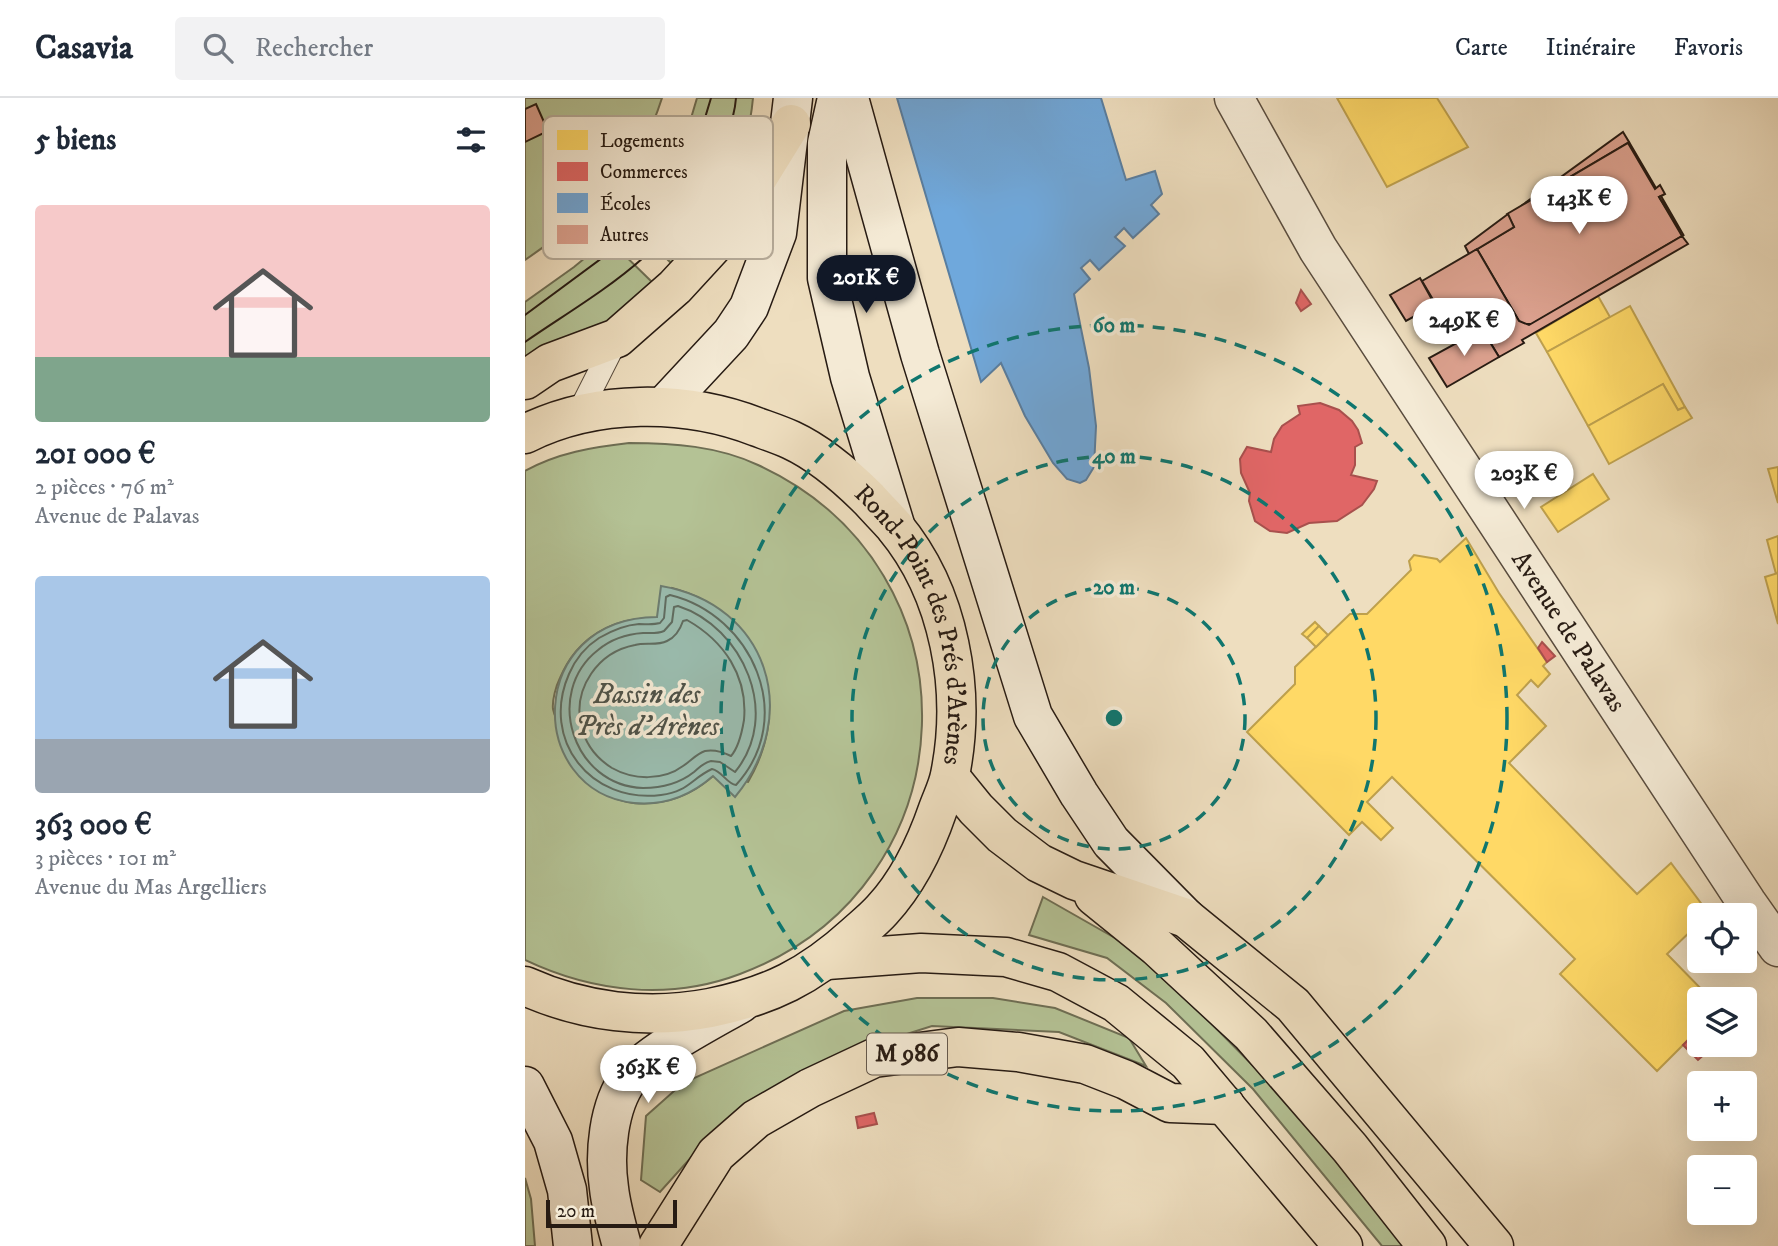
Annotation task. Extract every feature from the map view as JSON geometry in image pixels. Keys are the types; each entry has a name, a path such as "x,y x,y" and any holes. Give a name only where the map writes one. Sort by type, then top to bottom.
{"main road":[{"path":"837,98 827,143 827,278 850,377 895,528"},
{"path":"849,98 920,354 1033,716 1111,842 1186,918 1293,1005 1494,1246"},
{"name":"Avenue de Palavas","path":"1234,98 1318,250 1778,947"},
{"path":"773,145 792,111"},
{"path":"773,243 777,233 792,111"},
{"path":"525,380 550,363 617,338 667,295 701,259"},
{"path":"664,406 731,334 748,307 767,259"},
{"name":"Rond-Point des Prés d'Arènes","path":"525,434 577,415 620,408 664,406 731,417 793,441 850,479 895,528 924,572 944,621 955,672 957,725 950,777 925,848 883,909 827,960 787,983 743,1001 680,1014 616,1013 554,999 525,986"},
{"path":"950,777 1002,835 1039,863 1074,880 1186,918"},
{"path":"1074,880 1157,947 1251,1034 1350,1148 1427,1246"},
{"path":"827,960 921,953 1006,957 1058,972 1116,1003 1188,1062 1343,1246"},
{"path":"621,1246 608,1186 608,1147 615,1105 629,1078 646,1061 743,1001"},
{"name":"M 986","path":"658,1246 716,1154 756,1119 810,1088 874,1058 958,1047 1018,1052 1085,1064 1126,1080 1170,1102 1225,1105"},
{"path":"525,1086 553,1141 567,1190 573,1246"}],"lane":[{"path":"577,415 617,338"}],"green space":[{"path":"525,98 662,98 655,116 543,116 543,247 525,260"},
{"path":"697,98 753,98 751,116 692,116"},
{"path":"584,259 628,259 654,284 610,320 525,364 525,302"},
{"path":"629,443 679,445 743,459 758,465 832,513 884,576 914,649 922,726 908,802 873,872 817,931 740,974 686,988 658,990 604,986 551,971 525,960 525,471 562,455","holes":["672,588 703,600 728,617 748,639 761,664 768,692 769,721 762,752 748,782 713,776 677,798 650,803 623,801 609,796 584,778 556,718 553,701 560,678 576,651 598,632 626,621 657,618"]},
{"path":"1043,897 1122,942 1180,992 1282,1095 1405,1246 1382,1246 1253,1089 1166,1003 1107,958 1029,935"},
{"path":"917,998 993,998 1055,1008 1129,1038 1146,1066 1059,1032 932,1026 853,1051 704,1143 660,1192 641,1180 646,1116 683,1083 844,1011"},
{"path":"525,1178 531,1199 535,1246 525,1246"}],"water":[{"name":"Bassin des Près d'Arènes","path":"661,586 698,597 727,615 749,639 764,668 770,699 767,732 756,765 735,797 713,776 686,794 656,803 634,803 598,792 573,769 559,739 555,706 563,673 582,645 614,625 657,617"}],"building: Logements":[{"path":"1337,98 1437,98 1468,147 1387,187"},
{"path":"1598,296 1610,317 1547,352 1536,333"},
{"path":"1630,306 1685,407 1678,410 1663,384 1588,426 1547,352"},
{"path":"1663,384 1678,410 1685,407 1692,418 1609,464 1588,426"},
{"path":"1778,467 1778,503 1768,469"},
{"path":"1593,474 1609,499 1558,532 1541,507"},
{"path":"1778,536 1778,573 1776,574 1767,540"},
{"path":"1466,538 1499,593 1547,662 1543,666 1550,674 1538,687 1531,680 1517,695 1546,726 1509,763 1637,894 1671,863 1701,903 1687,903 1687,935 1667,954 1699,987 1687,987 1687,1041 1657,1071 1560,974 1575,959 1392,777 1367,802 1393,828 1381,840 1362,822 1349,835 1247,732 1295,684 1295,667 1350,614 1367,614 1411,570 1409,561 1414,555 1437,559 1440,562"},
{"path":"1778,573 1778,624 1765,577"},
{"path":"1315,622 1319,626 1307,638 1302,634"},
{"path":"1319,626 1328,635 1316,647 1307,638"}],"building: Commerces":[{"path":"1301,290 1311,304 1301,311 1296,303"},
{"path":"1320,403 1339,410 1358,430 1362,443 1355,447 1355,465 1351,475 1377,481 1374,489 1362,505 1337,521 1309,523 1287,533 1270,531 1255,521 1249,501 1250,493 1241,473 1240,459 1247,447 1271,452 1274,439 1282,426 1300,414 1298,406"},
{"path":"1542,642 1555,656 1547,662 1538,648"},
{"path":"874,1113 877,1124 858,1128 856,1117"}],"building: Écoles":[{"path":"897,98 1101,98 1126,180 1155,171 1162,194 1151,205 1159,214 1133,238 1124,228 1115,237 1125,246 1099,270 1090,260 1081,268 1090,279 1074,294 1089,368 1096,426 1094,467 1086,480 1080,483 1067,479 1053,463 1025,416 1001,363 981,382"}],"building: Autres":[{"path":"536,104 543,120 543,133 525,142 525,109"},
{"path":"1623,132 1629,142 1521,206"},
{"path":"1629,142 1656,188 1655,189"},
{"path":"1628,143 1655,189 1660,185 1665,194 1659,197 1682,236 1532,324 1523,324 1477,249 1514,227 1507,214"},
{"path":"1661,196 1684,236 1659,197"},
{"path":"1508,214 1514,227 1469,254 1465,246"},
{"path":"1682,236 1688,244 1522,340 1524,343 1499,357 1482,329 1458,342 1422,281 1477,249 1519,321 1529,325"},
{"path":"1420,278 1435,305 1406,321 1390,295"},
{"path":"1482,329 1499,357 1447,387 1429,358"}],"tram line":[{"path":"706,116 711,98"},
{"path":"733,116 736,98"},
{"path":"525,315 601,259"},
{"path":"525,342 615,281 642,259"}]}
